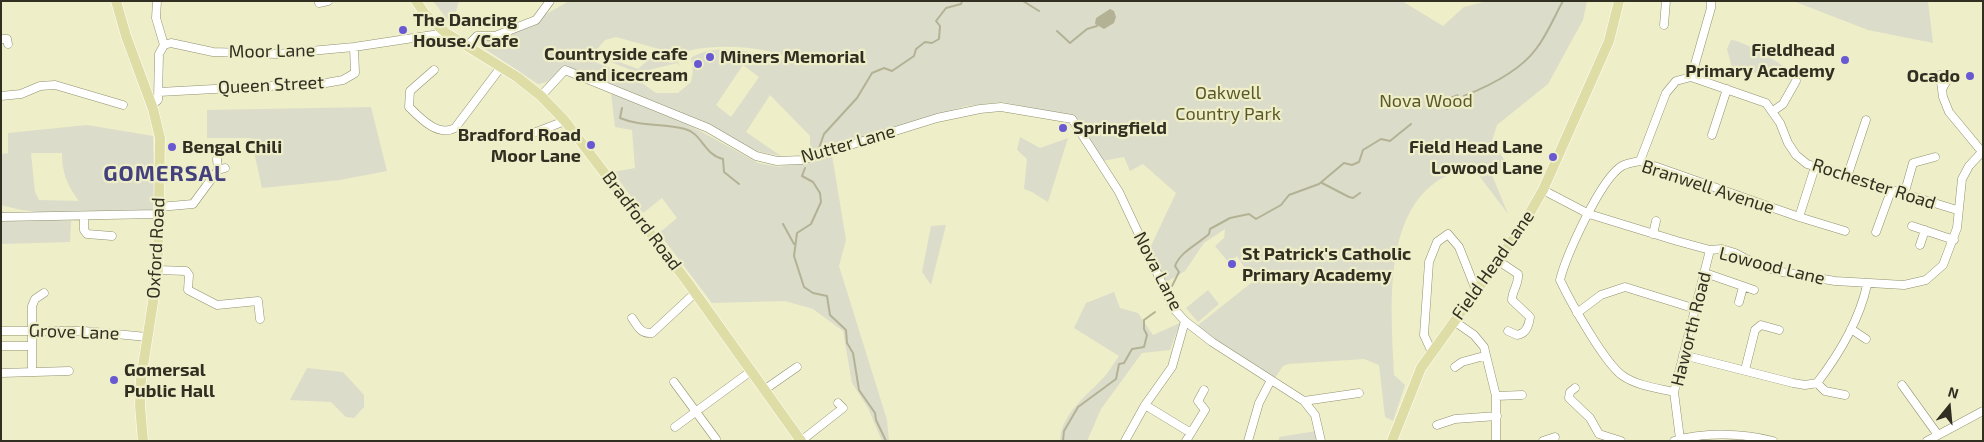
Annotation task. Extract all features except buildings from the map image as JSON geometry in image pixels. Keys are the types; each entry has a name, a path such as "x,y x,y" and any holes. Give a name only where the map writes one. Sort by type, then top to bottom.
{"main road":[{"name":"Oxford Road","path":"116,1 126,36 152,105 160,138 158,270 140,394 143,441"},
{"name":"Bradford Road","path":"416,1 425,14 448,34 468,45 541,96 565,121 695,293 801,441"},
{"name":"Field Head Lane","path":"1392,441 1411,388 1432,350 1520,230 1542,190 1610,41 1619,1"}],"street":[{"path":"152,105 158,100 158,54 164,45 156,18 157,1"},
{"path":"468,45 477,36 495,36 536,20 550,1"},
{"path":"1664,25 1666,1"},
{"path":"1693,71 1711,8 1711,1"},
{"name":"Moor Lane","path":"164,45 171,43 213,52 277,54 354,48 448,34"},
{"name":"Queen Street","path":"159,92 326,83 343,80 355,73 354,48"},
{"path":"434,70 410,91 409,107 419,117 440,131 448,132 455,128 501,67"},
{"name":"Nutter Lane","path":"541,96 565,70 708,128 756,156 777,161 802,160 937,118 980,110 1001,107 1062,118"},
{"path":"1940,75 1943,98 1949,112 1983,153"},
{"path":"1942,88 1950,75"},
{"path":"1640,161 1666,93 1676,81 1691,77 1766,104 1773,111 1783,104 1796,81"},
{"path":"1,96 21,94 40,86 55,85 124,104"},
{"path":"1712,135 1727,89"},
{"name":"Rochester Road","path":"1773,111 1796,155 1807,164 1957,210"},
{"name":"Nova Lane","path":"1062,118 1074,122 1119,192 1171,304 1185,321 1304,402 1316,415 1321,441"},
{"path":"1847,177 1866,120"},
{"path":"536,132 565,121"},
{"name":"Lowood Lane","path":"1542,190 1588,214 1710,250 1722,249 1735,253 1760,266 1782,272 1867,285 1904,285 1926,280 1943,265 1954,240 1962,179 1968,166 1983,153"},
{"path":"1904,195 1914,163 1935,157"},
{"path":"1,217 84,216 159,211 193,204 221,169 217,159"},
{"name":"Branwell Avenue","path":"1578,313 1560,280 1564,264 1588,214 1610,176 1621,166 1640,161 1799,217 1845,231"},
{"path":"1799,217 1815,167"},
{"path":"1876,232 1891,191"},
{"path":"84,216 84,230 88,234 112,236"},
{"path":"1653,234 1656,221"},
{"path":"1912,226 1954,240"},
{"path":"1920,245 1924,230"},
{"path":"1432,350 1424,335 1429,262 1437,242 1448,234 1459,246 1476,290"},
{"name":"Haworth Road","path":"1677,440 1674,392 1710,250"},
{"path":"1498,260 1518,274 1517,286 1512,294 1512,300 1530,317 1529,324 1518,338 1508,332"},
{"path":"158,270 186,271 189,275 188,290 217,305 258,300 260,319"},
{"path":"1705,273 1730,280 1754,290"},
{"path":"1683,355 1793,383 1805,385 1817,382 1851,329 1861,308 1867,285"},
{"path":"1674,392 1633,382 1621,375 1578,313 1601,296 1625,287 1696,309"},
{"path":"1739,302 1743,287"},
{"path":"32,372 32,306 35,299 44,293"},
{"path":"632,318 639,329 645,334 652,333 695,293"},
{"path":"1125,441 1145,405 1172,367 1185,321"},
{"path":"1454,321 1474,335 1484,347 1484,356 1496,396 1496,441"},
{"path":"1745,370 1755,330 1761,325 1779,330"},
{"path":"1851,329 1866,339"},
{"name":"Grove Lane","path":"1,331 106,332 147,337"},
{"path":"1,346 32,346"},
{"path":"1454,367 1462,362 1484,356"},
{"path":"764,390 797,367"},
{"path":"1,373 70,371"},
{"path":"675,427 751,371"},
{"path":"1248,441 1259,403 1271,380"},
{"path":"674,382 716,439"},
{"path":"1817,382 1824,391 1845,396"},
{"path":"1902,385 1938,435"},
{"path":"1511,386 1511,395"},
{"path":"1575,388 1564,397 1590,418 1599,434 1620,441"},
{"path":"1186,441 1205,410 1198,400 1204,390"},
{"path":"1304,402 1359,393"},
{"path":"1496,396 1522,395"},
{"path":"801,441 843,408 838,404"},
{"path":"1145,405 1191,433"},
{"path":"1927,441 1983,411"},
{"path":"1437,425 1455,419 1497,416"},
{"path":"1677,440 1728,436 1773,441"},
{"path":"1543,438 1555,437"}],"green space":[{"path":"433,1 459,1 452,25"},
{"path":"569,1 1402,1 1443,26 1464,7 1487,1 1587,1 1583,20 1548,84 1497,125 1492,141 1507,164 1492,175 1508,214 1471,165 1436,182 1418,199 1406,220 1398,245 1392,298 1394,375 1405,385 1393,421 1385,417 1379,365 1364,359 1288,364 1283,366 1275,378 1221,344 1197,326 1256,279 1248,269 1246,270 1237,256 1228,262 1215,246 1224,238 1225,229 1204,243 1185,271 1163,284 1149,250 1176,193 1143,164 1130,171 1124,157 1102,161 1076,117 1002,102 966,106 810,153 810,136 770,95 746,132 781,156 757,151 688,116 684,122 758,163 779,167 832,155 846,240 839,266 887,420 889,441 882,441 868,408 852,383 843,331 813,309 785,301 712,303 659,233 677,218 662,198 643,213 613,172 635,168 632,130 615,127 611,93 594,78 565,66 547,82 538,84 479,45 486,36 536,20","holes":["616,37 684,56 688,55 687,51 711,47 749,48 785,56 782,60 760,54 723,49 701,53 691,58 693,72 691,82 678,93 656,93 632,76 595,62 593,54 605,40","743,65 759,77 731,117 716,105"]},
{"path":"1793,1 1928,1 1933,43 1868,30"},
{"path":"1731,40 1753,48 1780,64 1791,72 1790,80 1732,68 1727,49"},
{"path":"608,52 606,57 638,69 654,55 664,57 663,61 673,63 674,59 677,60 680,66 677,63 649,70 649,73 638,73 606,60 604,53"},
{"path":"371,107 387,171 340,180 262,188 251,138 207,138 207,110"},
{"path":"87,125 153,136 155,211 78,215 39,212 1,205 1,154 8,153 8,133","holes":["31,153 62,153 66,178 71,190 79,201 39,200 35,192"]},
{"path":"1020,137 1040,148 1068,138 1048,202 1024,189 1027,159 1017,150"},
{"path":"1,211 25,218 71,221 70,242 1,244"},
{"path":"946,225 931,285 922,272 931,226"},
{"path":"1208,290 1219,304 1198,322 1186,308"},
{"path":"1114,292 1120,308 1138,313 1153,335 1180,323 1170,350 1142,353 1101,409 1087,441 1060,441 1065,422 1070,413 1105,376 1119,356 1074,328 1086,303"},
{"path":"307,368 343,372 364,395 364,407 354,418 346,417 331,402 290,400"},
{"path":"1316,431 1319,441 1279,441 1279,437"}],"shaded area":[{"path":"1110,9 1114,11 1116,17 1114,23 1104,29 1095,24 1096,18"},
{"path":"1458,94 1460,101 1447,110 1441,106 1442,100"}],"waterway":[{"path":"819,148 824,134 857,98 872,73 884,68 892,71 914,56 916,49 925,42 932,43 939,39 940,26 936,21 946,8 961,4 962,1"},
{"path":"1023,1 1039,11"},
{"path":"1464,96 1484,88 1522,64 1544,38 1563,1"},
{"path":"1057,31 1070,43 1087,29 1097,26"},
{"path":"622,108 620,118 628,121 677,127 691,131 711,153 723,159 724,172 739,184"},
{"path":"1172,286 1179,272 1175,266 1177,261 1185,252 1209,234 1210,229 1230,218 1249,214 1256,219 1281,205 1289,195 1319,184 1344,163 1352,165 1359,162 1363,150 1381,139 1390,141 1411,124"},
{"path":"805,168 802,176 813,182 820,193 821,202 811,224 797,233 794,256 804,287 813,293 827,296 830,315 846,330 847,343 853,353 859,390 875,413 876,420 886,441"},
{"path":"1322,183 1349,197 1353,198 1360,193"},
{"path":"783,224 794,244"},
{"path":"1063,441 1064,431 1078,407 1116,379 1119,364 1124,363 1132,349 1144,347 1147,335 1144,329 1144,320 1155,312"}],"place":[{"name":"The Dancing House./Cafe","path":"403,30"},
{"name":"Miners Memorial","path":"710,57"},
{"name":"Fieldhead Primary Academy","path":"1845,60"},
{"name":"Countryside cafe and icecream","path":"698,64"},
{"name":"Ocado","path":"1970,76"},
{"name":"Springfield","path":"1063,128"},
{"name":"Bradford Road Moor Lane","path":"591,145"},
{"name":"Bengal Chili","path":"172,147"},
{"name":"Field Head Lane Lowood Lane","path":"1553,157"},
{"name":"St Patrick's Catholic Primary Academy","path":"1232,264"},
{"name":"Gomersal Public Hall","path":"114,380"}],"district":[{"name":"GOMERSAL","path":"165,174"}],"park label":[{"name":"Nova Wood","path":"1426,101"},
{"name":"Oakwell Country Park","path":"1228,104"}]}
